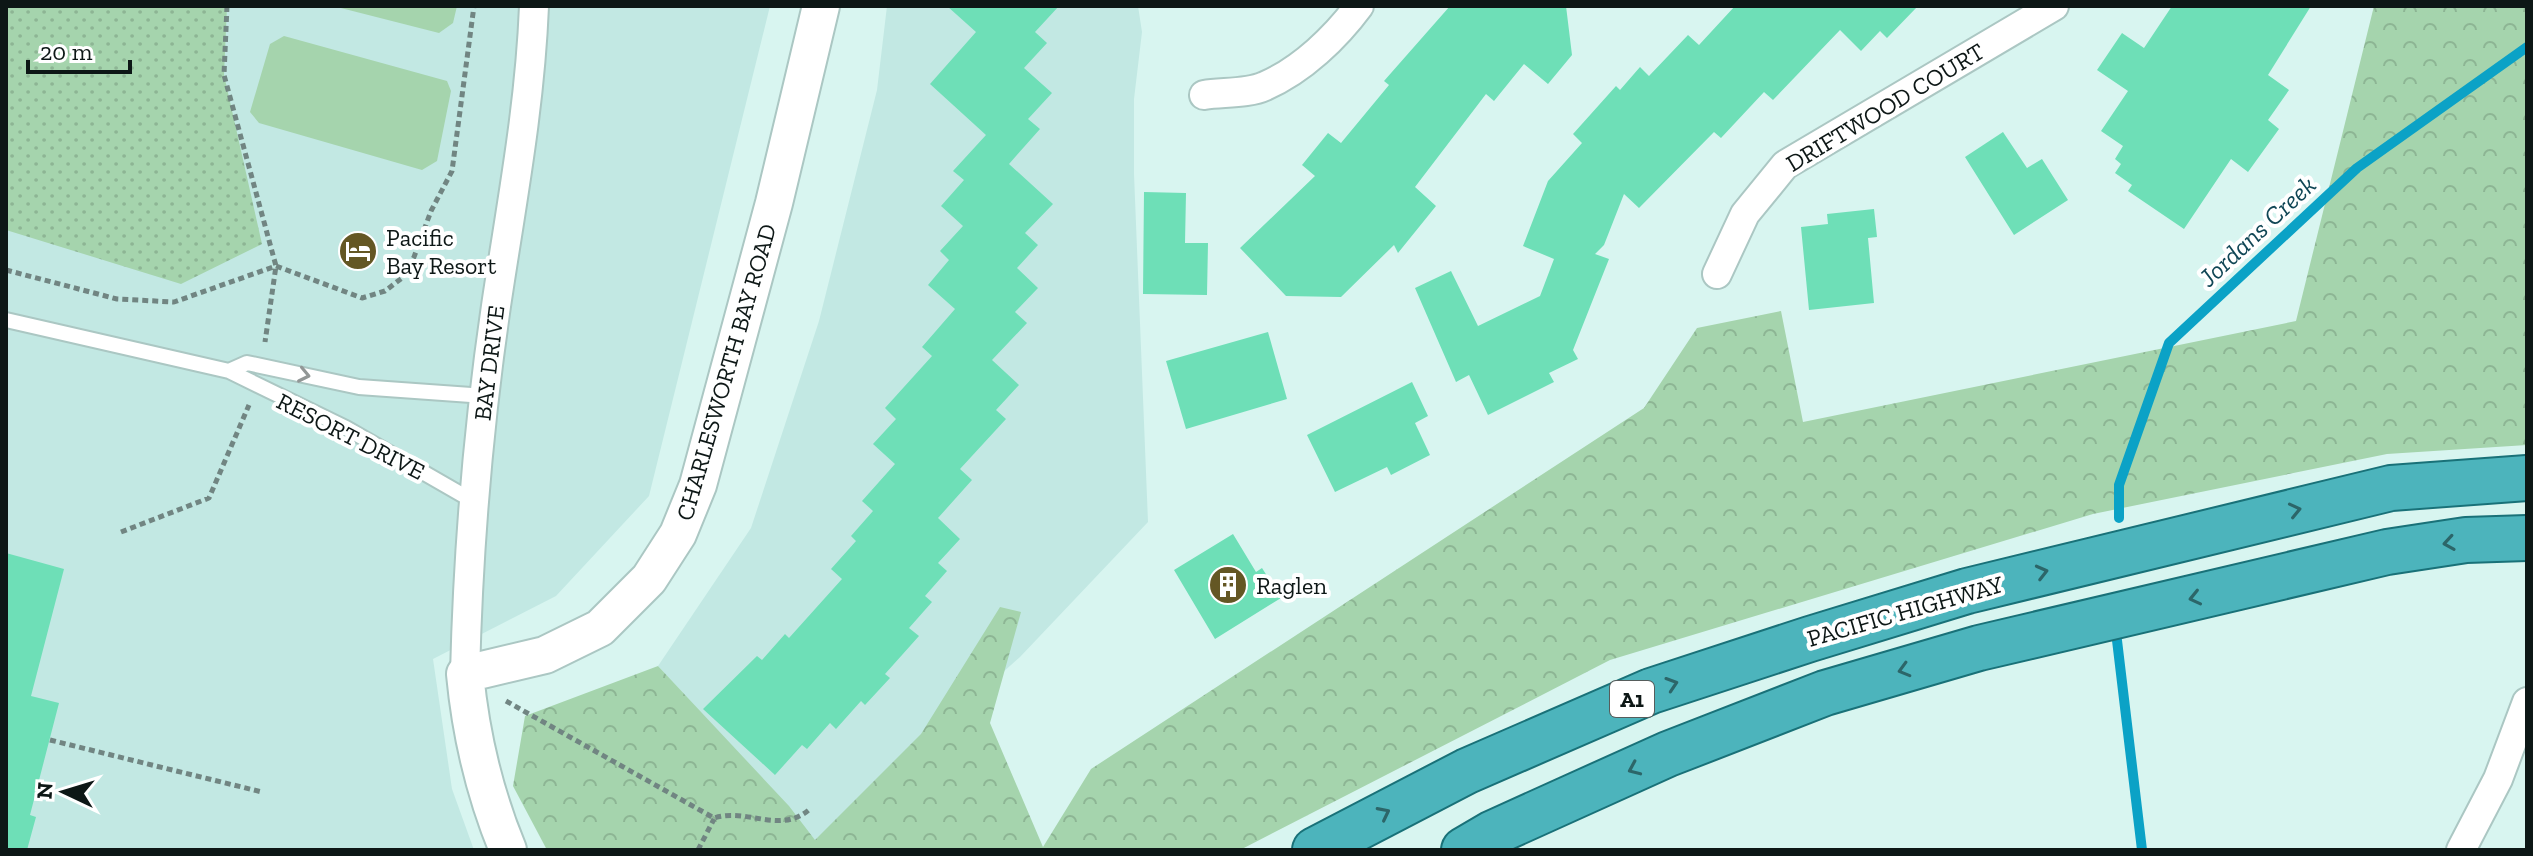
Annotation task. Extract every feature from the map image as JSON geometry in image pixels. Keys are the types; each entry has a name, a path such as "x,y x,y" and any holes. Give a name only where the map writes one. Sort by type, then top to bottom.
{"highway":[{"name":"PACIFIC HIGHWAY","path":"1315,850 1467,771 1651,691 1867,622 1982,587 2391,488 2527,478"},
{"path":"1464,850 1493,833 1668,754 1825,693 1979,648 2387,552 2466,540 2527,538"}],"street":[{"name":"BAY DRIVE","path":"465,674 473,501 485,396 531,86 534,6"},
{"name":"CHARLESWORTH BAY ROAD","path":"465,674 545,655 600,628 649,579 678,534 698,485 774,203 821,6"},
{"path":"1204,95 1264,87 1298,66 1341,31 1359,6"},
{"name":"DRIFTWOOD COURT","path":"1717,274 1745,214 1785,165 2054,6"},
{"path":"465,674 472,739 492,811 508,850"},
{"path":"2461,850 2498,779 2527,702"}],"lane":[{"name":"RESORT DRIVE","path":"6,320 229,371 346,428 473,501"},
{"name":"RESORT DRIVE","path":"229,371 247,363 359,387 485,396"}],"path":[{"path":"227,6 224,75 276,266 263,367"},
{"path":"6,270 117,299 174,302 276,266 332,283 362,298 385,291 402,278 452,171 474,6"},
{"path":"121,532 209,498 257,387"},
{"path":"555,731 714,818 730,813 768,822 799,819 811,808"},
{"path":"50,740 262,792"},
{"path":"698,850 714,818"}],"shaded area":[{"name":"Pacific Bay Resort","path":"6,6 770,6 649,496 556,596 433,659 452,789 474,850 6,850"},
{"path":"887,6 1138,6 1142,32 1134,99 1134,174 1148,522 1020,657 815,840 658,666 751,528 819,321 877,90"}],"green space":[{"path":"6,6 227,6 224,75 262,244 181,284 6,230"},
{"path":"333,6 457,6 453,23 439,33"},
{"path":"2374,6 2527,6 2527,445 2387,454 2093,514 1610,660 1240,850 547,850 513,786 525,716 658,666 789,806 815,840 921,734 1000,607 1021,612 990,723 1043,847 1091,769 1644,408 1697,328 1781,311 1803,422 2296,321"},
{"path":"284,36 447,81 451,91 437,161 422,170 259,123 250,112 270,44"}],"building":[{"path":"947,6 1059,6 1035,32 1047,43 1024,68 1052,93 1028,119 1040,129 1009,164 1053,204 1025,233 1038,245 1017,268 1038,288 1015,312 1027,323 992,360 1019,385 996,410 1006,419 960,469 972,480 938,518 960,539 938,563 947,571 925,596 932,602 909,628 919,636 885,674 890,678 865,705 861,701 836,729 830,723 807,749 802,745 775,775 703,709 757,656 762,660 785,634 789,638 842,579 831,569 856,541 851,536 873,511 862,501 895,464 873,444 896,419 885,408 932,356 922,347 955,309 928,285 949,260 940,251 963,226 941,206 964,180 953,171 986,135 930,84 976,32"},
{"path":"1450,6 1566,6 1572,55 1548,84 1524,64 1494,101 1486,94 1415,187 1436,206 1398,253 1394,245 1341,297 1286,296 1240,248 1315,176 1302,165 1328,133 1341,143 1389,85 1384,81"},
{"path":"1735,6 1918,6 1887,38 1880,31 1861,51 1840,30 1773,100 1764,92 1721,138 1714,132 1639,208 1624,194 1604,245 1595,254 1609,259 1573,350 1578,359 1549,373 1554,382 1488,415 1469,375 1456,382 1415,288 1451,271 1478,326 1540,296 1554,259 1523,246 1548,181 1582,143 1573,134 1616,86 1620,90 1640,67 1649,76 1688,35 1699,45"},
{"path":"2172,6 2311,6 2268,75 2289,90 2268,120 2279,129 2248,172 2231,159 2184,229 2128,191 2132,185 2115,173 2121,164 2115,159 2123,146 2101,131 2128,91 2097,70 2122,33 2144,48"},
{"path":"2003,132 2027,168 2042,159 2068,200 2014,235 1965,157"},
{"path":"1144,192 1186,193 1185,243 1208,243 1207,295 1143,294"},
{"path":"1874,209 1877,237 1868,238 1874,303 1809,310 1801,227 1828,224 1827,214"},
{"path":"1268,332 1287,399 1186,429 1166,361"},
{"path":"1412,382 1428,416 1415,423 1430,455 1391,475 1387,467 1335,492 1307,435"},
{"name":"Raglen","path":"1233,534 1256,572 1262,568 1281,598 1215,639 1174,570"},
{"path":"6,553 64,569 31,696 59,703 30,815 36,817 27,850 6,850"}],"waterway":[{"name":"Jordans Creek","path":"2119,518 2119,485 2169,343 2357,168 2527,47"},
{"name":"Jordans Creek","path":"2116,632 2142,850"}],"place":[{"name":"Pacific Bay Resort","path":"358,251"},
{"name":"Raglen","path":"1228,585"}]}
